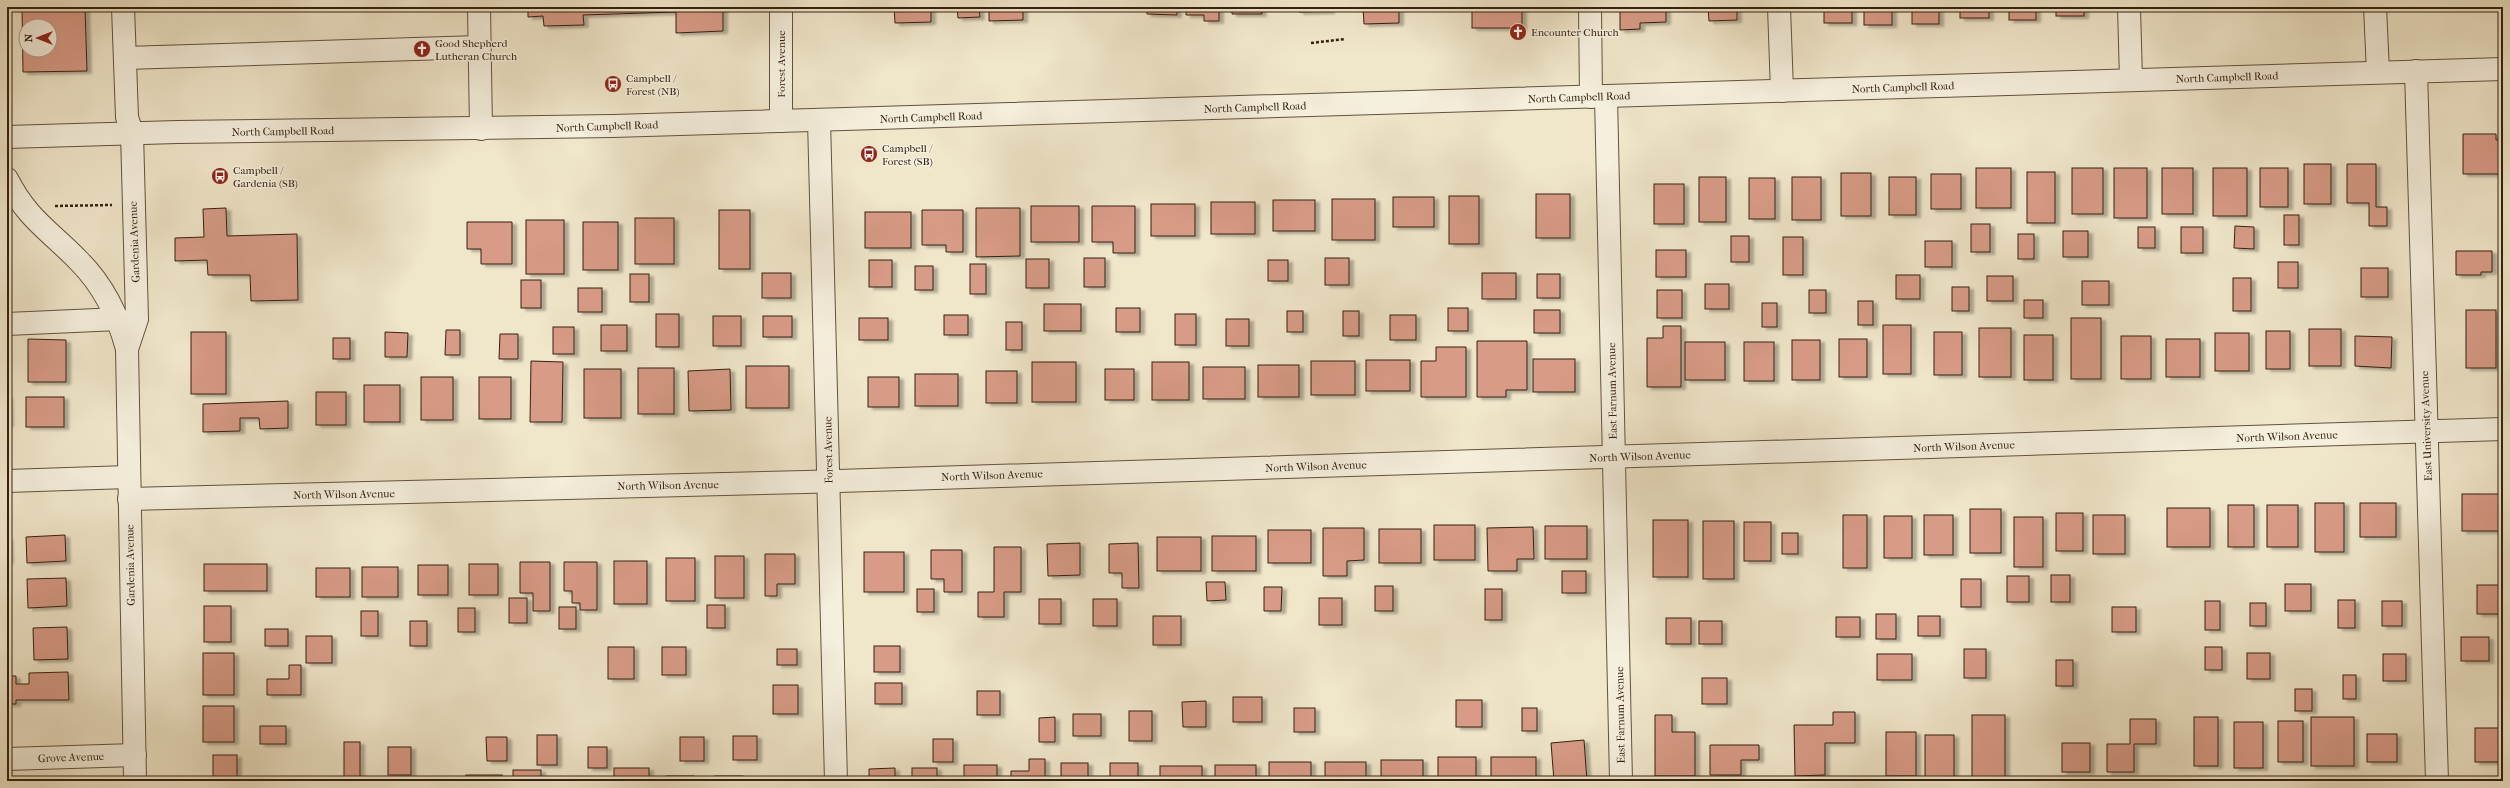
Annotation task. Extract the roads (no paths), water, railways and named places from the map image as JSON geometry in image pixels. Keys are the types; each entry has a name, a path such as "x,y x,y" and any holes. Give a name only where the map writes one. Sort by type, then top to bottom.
{"street":[{"name":"Gardenia Avenue","path":"123,7 127,117 132,133 137,319 127,349"},
{"path":"479,7 481,129"},
{"name":"Forest Avenue","path":"781,7 781,121"},
{"name":"East Farnum Avenue","path":"1590,7 1598,97 1614,457 1621,781"},
{"path":"1779,7 1782,91"},
{"path":"2129,7 2132,80"},
{"path":"2375,7 2378,72"},
{"path":"125,58 479,48"},
{"name":"North Campbell Road","path":"7,137 132,133 481,129 819,120 2503,69"},
{"name":"East University Avenue","path":"2416,72 2437,781"},
{"name":"Forest Avenue","path":"819,120 836,781"},
{"name":"Gardenia Avenue","path":"7,179 23,207 33,220 90,273 103,290 119,319 127,349 128,477 135,781"},
{"path":"7,324 119,319"},
{"name":"North Wilson Avenue","path":"129,500 828,481 2503,429"},
{"path":"7,481 128,477"},
{"name":"Grove Avenue","path":"7,758 135,755"}],"place":[{"name":"Encounter Church","path":"1518,32"},
{"name":"Good Shepherd Lutheran Church","path":"422,49"},
{"name":"Campbell / Forest (NB)","path":"613,84"},
{"name":"Campbell / Forest (SB)","path":"869,154"},
{"name":"Campbell / Gardenia (SB)","path":"220,176"}]}
